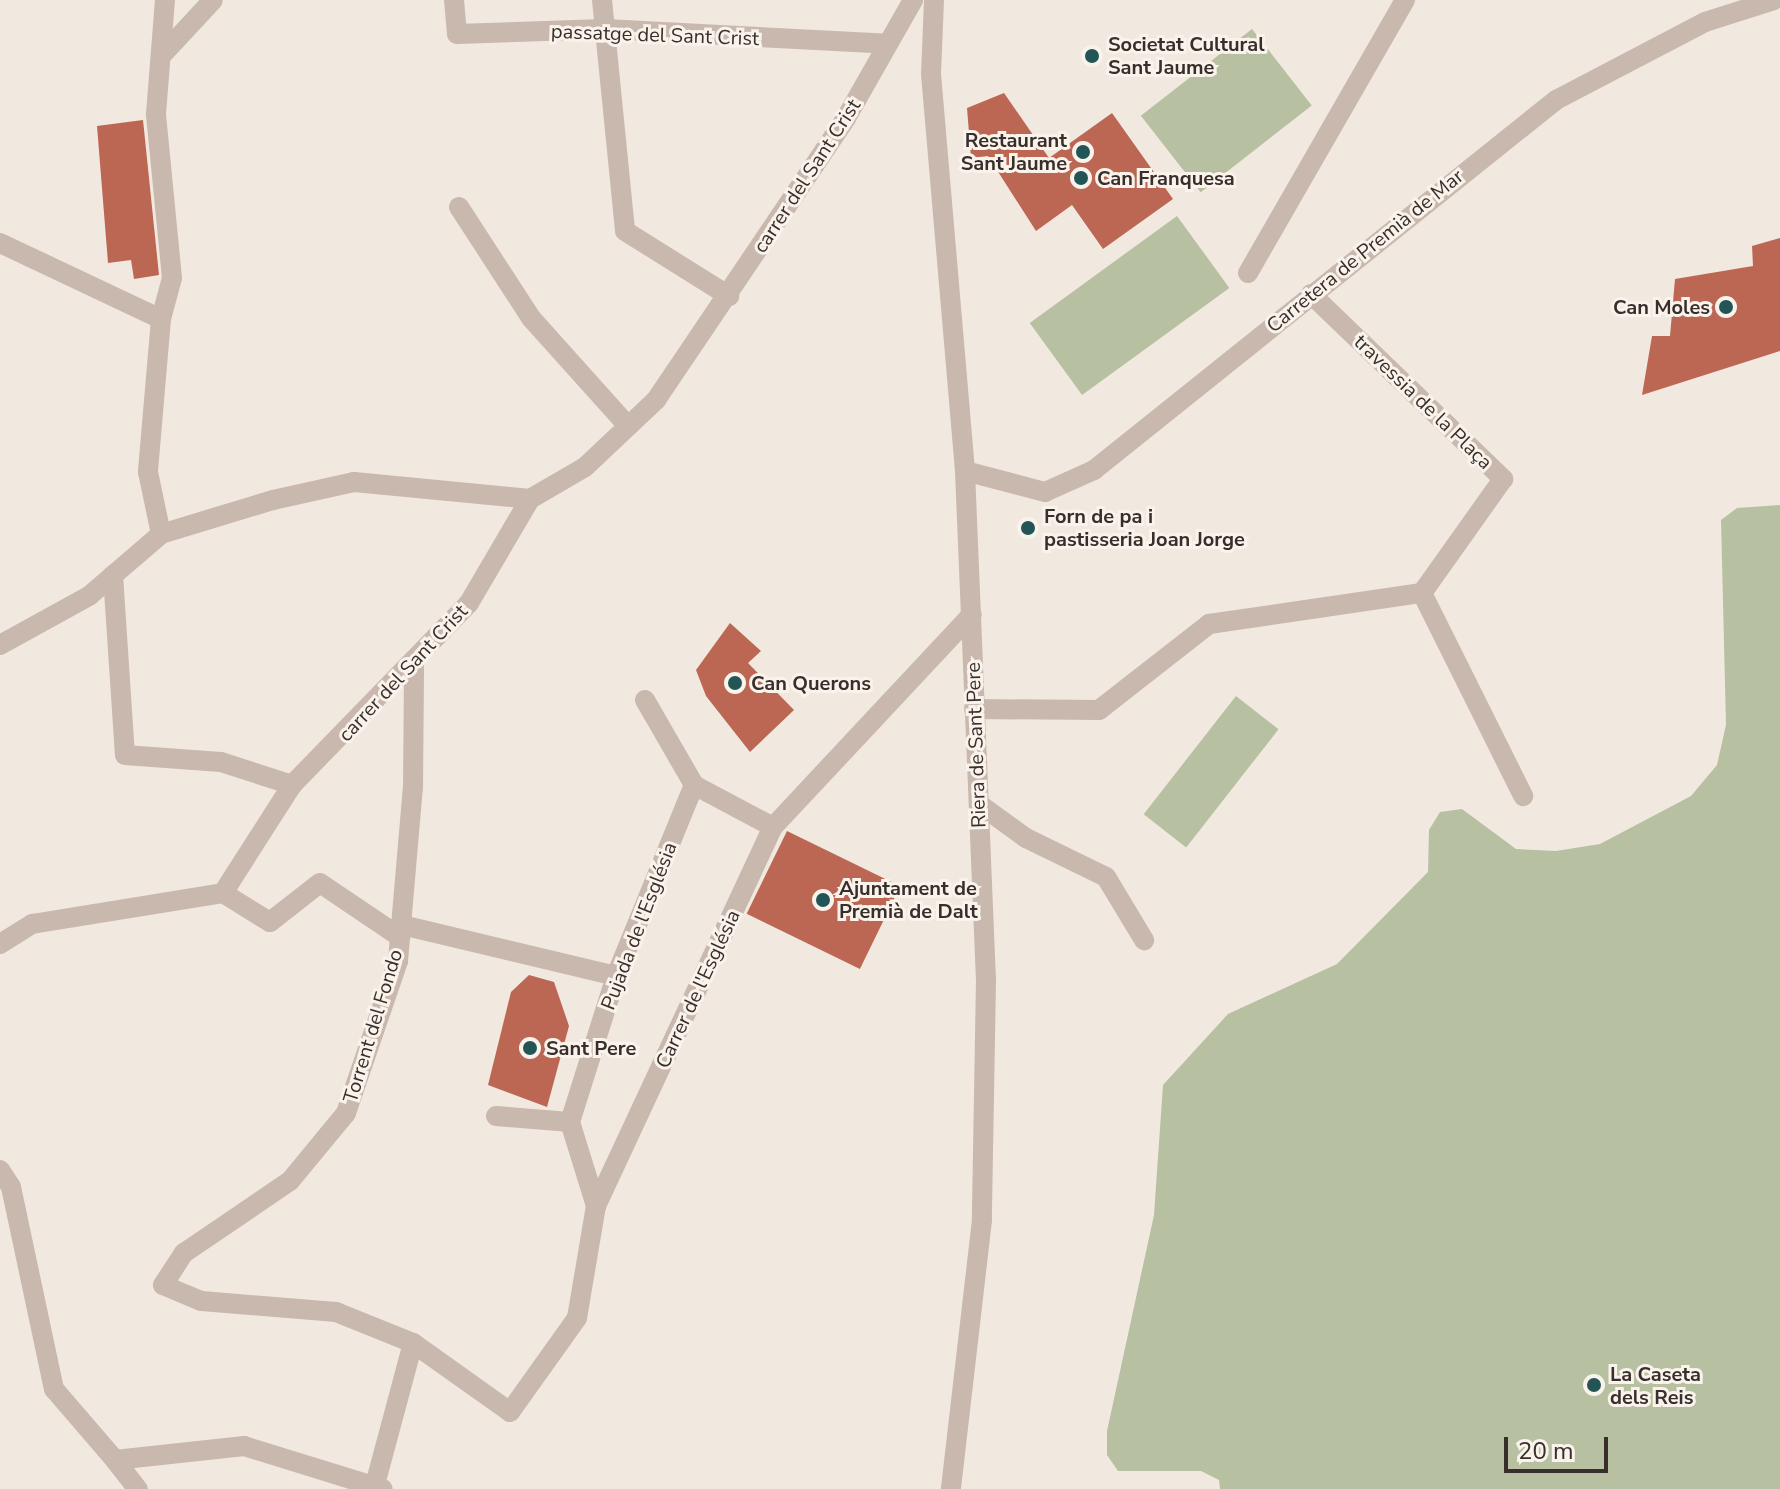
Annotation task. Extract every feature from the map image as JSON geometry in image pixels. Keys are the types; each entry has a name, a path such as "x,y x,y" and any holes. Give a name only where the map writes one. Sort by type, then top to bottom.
{"street":[{"path":"161,534 148,472 161,319 172,278 156,114 165,0"},
{"path":"161,56 213,0"},
{"name":"passatge del Sant Crist","path":"454,0 457,34 605,29 888,44"},
{"path":"602,0 625,231 729,296"},
{"name":"carrer del Sant Crist","path":"223,893 292,785 414,666 469,603 530,499 585,467 656,400 729,296 913,0"},
{"name":"Riera de Sant Pere","path":"934,0 931,74 965,471 979,804 982,1220 951,1489"},
{"path":"1248,273 1405,0"},
{"name":"Carretera de Premià de Mar","path":"965,471 1045,492 1094,470 1556,100 1705,22 1774,0"},
{"path":"459,207 531,318 628,426"},
{"path":"0,243 161,319"},
{"name":"travessia de la Plaça","path":"1311,294 1503,479 1422,593"},
{"path":"0,645 113,575 161,534 354,482 530,499"},
{"path":"113,575 125,755 221,762 292,785"},
{"path":"974,709 1099,710 1209,624 1422,593 1523,796"},
{"name":"Carrer de l'Església","path":"510,1412 577,1318 596,1206 773,827 972,614"},
{"name":"Torrent del Fondo","path":"414,666 401,931 346,1113 290,1181 184,1253 163,1285 201,1301 336,1312 413,1343 510,1412"},
{"path":"645,700 694,785 773,827"},
{"name":"Pujada de l'Església","path":"570,1122 616,976 694,785"},
{"path":"979,804 1026,838 1106,877 1144,940"},
{"path":"0,944 32,924 223,893 270,922 320,883 401,931 616,976"},
{"path":"496,1116 570,1122 596,1206"},
{"path":"0,1170 11,1187 54,1389 138,1489"},
{"path":"115,1460 244,1446 380,1485 413,1343"}],"green space":[{"path":"1252,29 1312,105 1201,192 1141,116"},
{"path":"1177,216 1229,288 1082,395 1030,323"},
{"path":"1780,505 1780,1489 1220,1489 1219,1480 1201,1471 1118,1471 1107,1455 1107,1431 1154,1215 1163,1085 1228,1014 1337,964 1428,872 1429,830 1440,812 1462,809 1516,849 1556,851 1600,844 1691,796 1717,765 1726,725 1721,520 1737,508"},
{"path":"1236,696 1279,729 1186,847 1144,814"}],"building":[{"name":"Can Franquesa","path":"1004,93 1049,158 1112,113 1173,199 1103,249 1072,205 1036,231 988,156 971,158 967,108"},
{"path":"143,120 159,275 134,279 131,260 108,263 97,126"},
{"name":"Can Moles","path":"1780,238 1780,351 1642,395 1652,336 1670,336 1675,279 1753,266 1752,246"},
{"name":"Can Querons","path":"730,623 761,651 748,663 794,710 750,752 706,696 696,670"},
{"name":"Ajuntament de Premià de Dalt","path":"787,831 900,886 860,969 747,914"},
{"name":"Sant Pere","path":"529,975 554,982 569,1026 547,1107 488,1085 511,992"}],"place":[{"name":"Societat Cultural Sant Jaume","path":"1092,56"},
{"name":"Restaurant Sant Jaume","path":"1083,152"},
{"name":"Can Franquesa","path":"1081,178"},
{"name":"Can Moles","path":"1726,307"},
{"name":"Forn de pa i pastisseria Joan Jorge","path":"1028,528"},
{"name":"Can Querons","path":"735,683"},
{"name":"Ajuntament de Premià de Dalt","path":"823,900"},
{"name":"Sant Pere","path":"530,1048"},
{"name":"La Caseta dels Reis","path":"1594,1385"}]}
